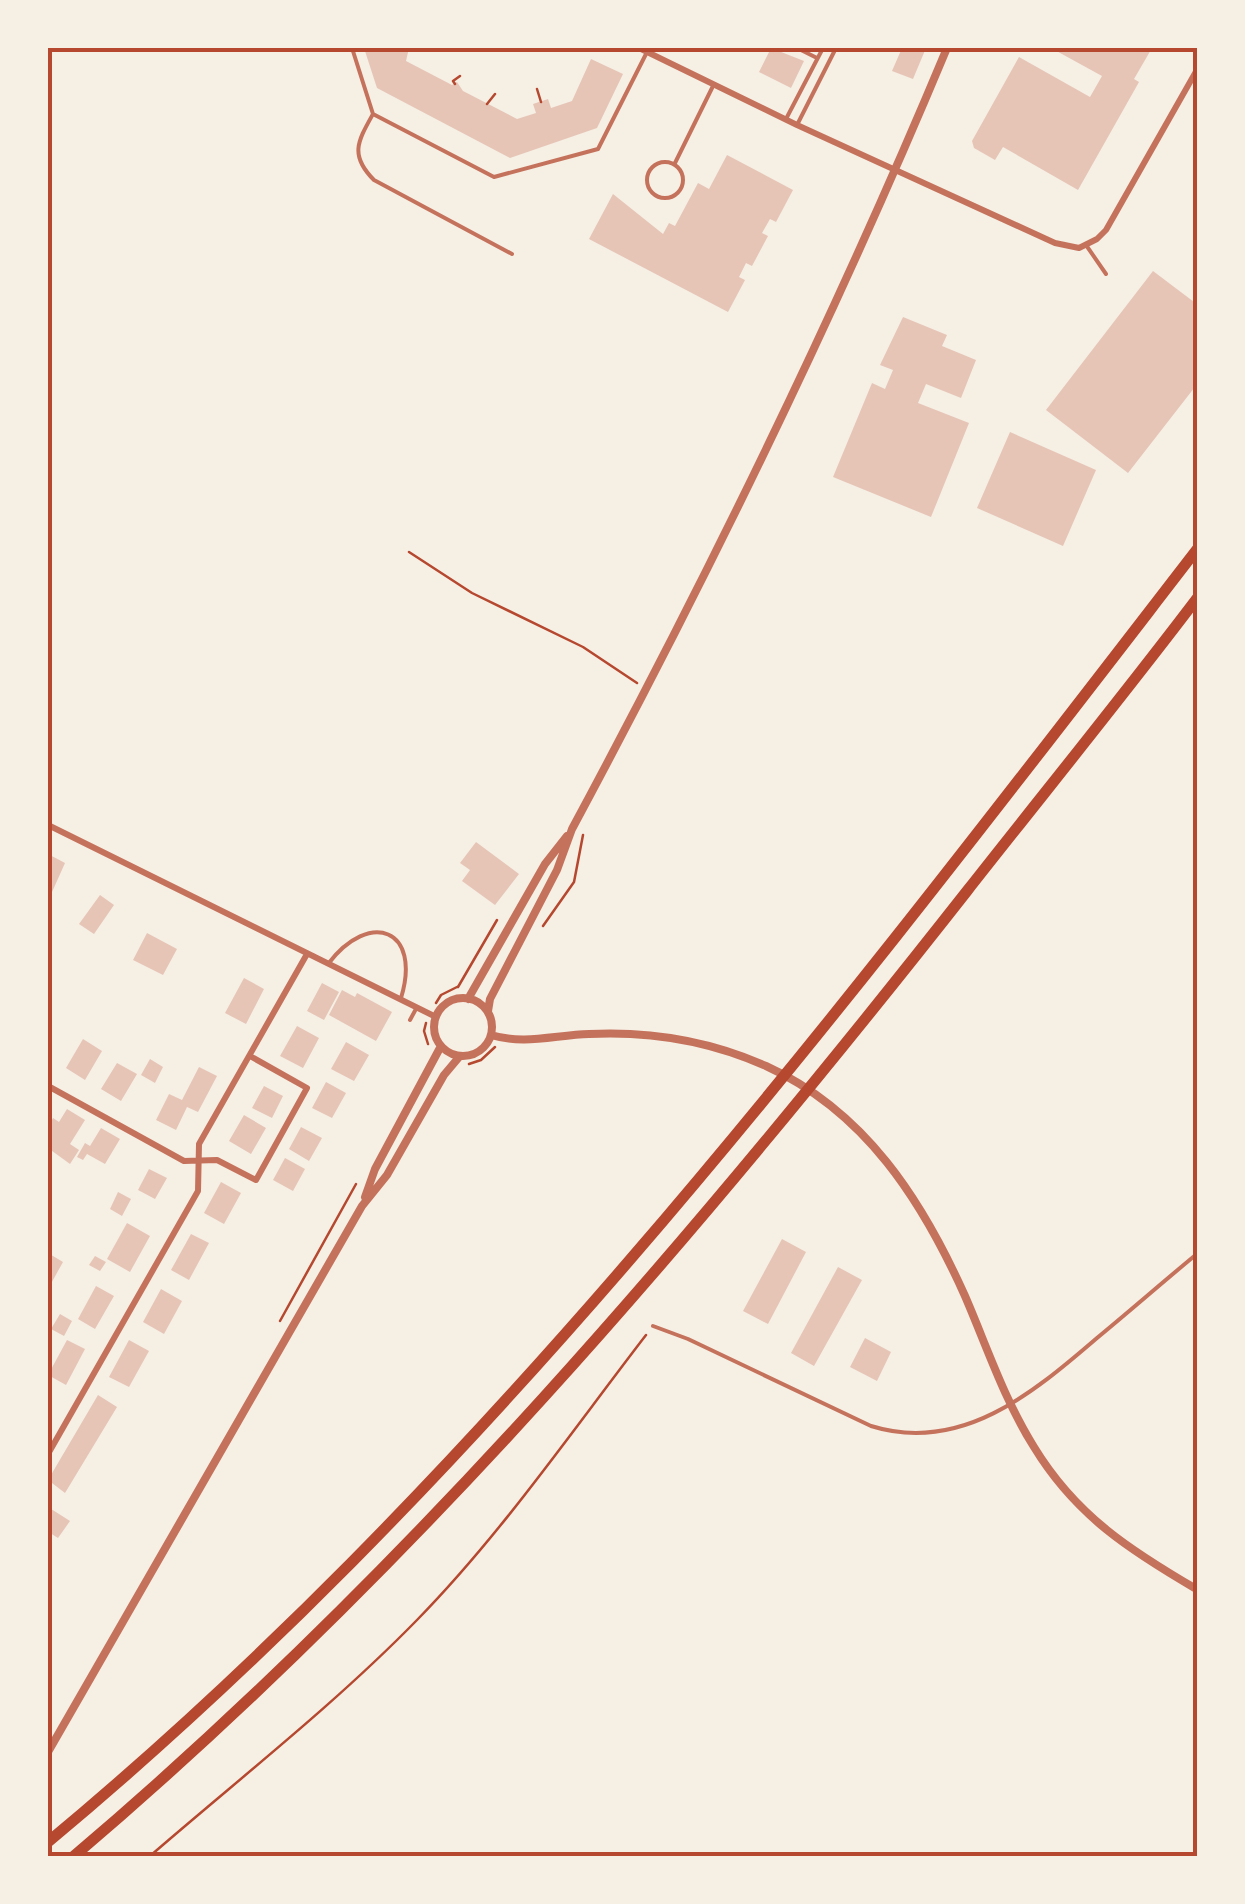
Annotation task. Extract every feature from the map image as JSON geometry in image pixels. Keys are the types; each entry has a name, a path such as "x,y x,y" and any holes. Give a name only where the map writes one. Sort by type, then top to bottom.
{"highway":[{"path":"48,1842 296,1617 452,1457 574,1322 790,1068 1198,548"},
{"path":"74,1856 151,1792 341,1612 414,1539 603,1334 875,1009 1198,597"}],"street":[{"path":"638,48 895,171 1055,243 1078,248 1106,230 1198,68"},
{"path":"468,998 545,864 572,829 648,688 786,406 895,171 947,48"},
{"path":"48,825 436,1016"},
{"path":"48,1752 362,1206 387,1176 444,1076 479,1051 491,1035 490,1000 558,870 572,829"},
{"path":"48,1454 198,1191 200,1144 307,954"},
{"path":"461,1061 441,1046 435,1032 436,1016 449,1002 468,998 488,1011"},
{"path":"491,1035 522,1041 627,1033 671,1037 733,1053 796,1082 849,1119 903,1181 934,1232 1011,1406 1035,1450 1093,1521 1118,1542 1198,1590"},
{"path":"362,1206 375,1169 441,1046"},
{"path":"48,1086 184,1161 218,1160 256,1180 307,1088 250,1056"}],"lane":[{"path":"352,48 373,114 494,177 598,149 647,52"},
{"path":"797,48 817,58"},
{"path":"785,120 822,48"},
{"path":"797,125 836,48"},
{"path":"674,164 714,84"},
{"path":"373,114 360,138 357,155 363,170 374,180 512,254"},
{"path":"663,161 674,164 684,175 682,187 674,196 658,197 650,189 648,173 663,161"},
{"path":"1086,245 1106,274"},
{"path":"328,964 344,943 362,933 380,933 396,940 407,957 408,976 400,1000"},
{"path":"410,1020 416,1007"},
{"path":"652,1326 688,1339 871,1426 892,1433 937,1433 971,1424 1011,1406 1046,1382 1198,1253"}],"path":[{"path":"455,84 453,81 460,76"},
{"path":"537,89 541,102"},
{"path":"487,104 495,94"},
{"path":"409,552 472,592 583,647 648,688"},
{"path":"442,994 458,987 506,908"},
{"path":"424,1030 429,1046"},
{"path":"461,1061 481,1060 491,1053"},
{"path":"282,1320 357,1182"},
{"path":"150,1856 316,1718 418,1619 498,1526 652,1326"}],"building":[{"path":"364,48 409,48 406,61 452,85 457,82 463,91 517,119 536,113 533,104 548,99 551,108 572,101 591,59 623,74 597,128 510,158 377,88"},
{"path":"771,48 804,61 791,88 759,72"},
{"path":"902,48 926,48 913,79 892,71"},
{"path":"1051,48 1152,48 1134,79 1139,82 1078,190 1003,147 995,160 974,148 972,141 1019,57 1090,97 1102,76"},
{"path":"727,155 793,190 776,222 770,219 762,233 768,236 752,266 746,263 739,277 745,280 728,312 589,239 613,194 663,234 669,223 675,226 698,183 709,189"},
{"path":"1153,271 1198,305 1198,383 1128,473 1046,410"},
{"path":"903,317 947,335 942,346 976,360 961,398 926,384 918,403 969,423 931,517 833,477 872,383 885,389 893,370 880,365"},
{"path":"1010,432 1096,470 1063,546 977,508"},
{"path":"476,842 519,874 495,905 462,881 470,870 460,863"},
{"path":"48,854 65,863 48,901"},
{"path":"100,895 114,905 94,934 79,924"},
{"path":"147,933 177,949 163,975 133,960"},
{"path":"244,978 264,989 246,1024 225,1013"},
{"path":"322,983 339,992 324,1020 307,1011"},
{"path":"342,990 355,997 357,993 392,1012 376,1041 329,1015"},
{"path":"297,1026 319,1038 303,1068 280,1056"},
{"path":"83,1039 102,1051 85,1080 66,1068"},
{"path":"346,1042 369,1055 354,1081 331,1069"},
{"path":"150,1059 163,1067 155,1083 141,1075"},
{"path":"117,1063 137,1074 121,1101 101,1089"},
{"path":"199,1067 217,1076 198,1112 187,1107 176,1130 156,1120 169,1094 182,1100"},
{"path":"326,1082 346,1093 332,1118 312,1108"},
{"path":"264,1086 283,1096 272,1118 252,1108"},
{"path":"67,1109 85,1120 70,1144 79,1150 70,1164 48,1148 48,1127 53,1118 59,1122"},
{"path":"244,1115 266,1128 251,1154 229,1141"},
{"path":"301,1127 322,1138 309,1161 289,1149"},
{"path":"101,1128 120,1139 105,1164 87,1154 83,1160 77,1157 85,1143 90,1146"},
{"path":"285,1158 305,1169 293,1191 273,1180"},
{"path":"149,1169 167,1178 155,1199 138,1190"},
{"path":"221,1182 241,1193 224,1224 204,1213"},
{"path":"118,1192 131,1199 122,1216 110,1209"},
{"path":"127,1223 150,1236 130,1272 107,1259"},
{"path":"191,1234 209,1243 189,1280 171,1270"},
{"path":"782,1239 806,1252 768,1324 743,1311"},
{"path":"48,1253 63,1262 48,1289"},
{"path":"95,1256 106,1262 100,1271 89,1265"},
{"path":"838,1267 862,1280 814,1366 791,1353"},
{"path":"96,1286 114,1296 95,1329 78,1319"},
{"path":"161,1289 182,1301 164,1334 143,1322"},
{"path":"60,1314 72,1321 64,1336 51,1329"},
{"path":"865,1338 891,1352 877,1381 850,1367"},
{"path":"67,1340 85,1349 66,1385 48,1375"},
{"path":"129,1340 149,1351 129,1387 109,1377"},
{"path":"98,1395 117,1407 65,1493 48,1480"},
{"path":"48,1507 70,1521 58,1538 50,1533 48,1536"}]}
